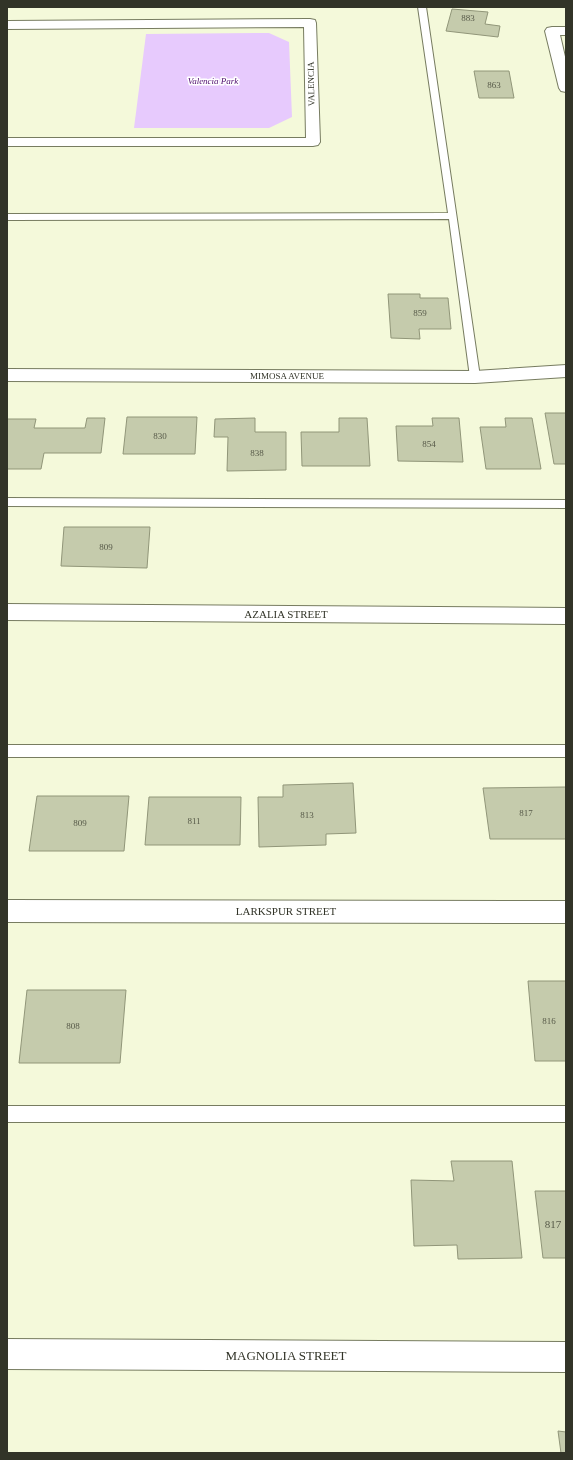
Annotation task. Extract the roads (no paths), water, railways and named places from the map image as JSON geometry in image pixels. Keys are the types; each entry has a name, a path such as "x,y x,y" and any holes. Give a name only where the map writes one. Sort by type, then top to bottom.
{"street":[{"name":"VALENCIA","path":"7,25 310,23 312,142 7,142"},
{"path":"566,31 552,31 566,88"},
{"name":"MIMOSA AVENUE","path":"7,375 475,377 566,371"},
{"name":"AZALIA STREET","path":"7,612 566,616"},
{"name":"LARKSPUR STREET","path":"7,911 566,912"},
{"name":"MAGNOLIA STREET","path":"7,1354 566,1357"}],"lane":[{"path":"422,7 475,377"},
{"path":"7,217 453,216"},
{"path":"7,502 566,504"},
{"path":"7,751 566,751"},
{"path":"7,1114 566,1114"}],"park label":[{"name":"Valencia Park","path":"213,81"}]}
